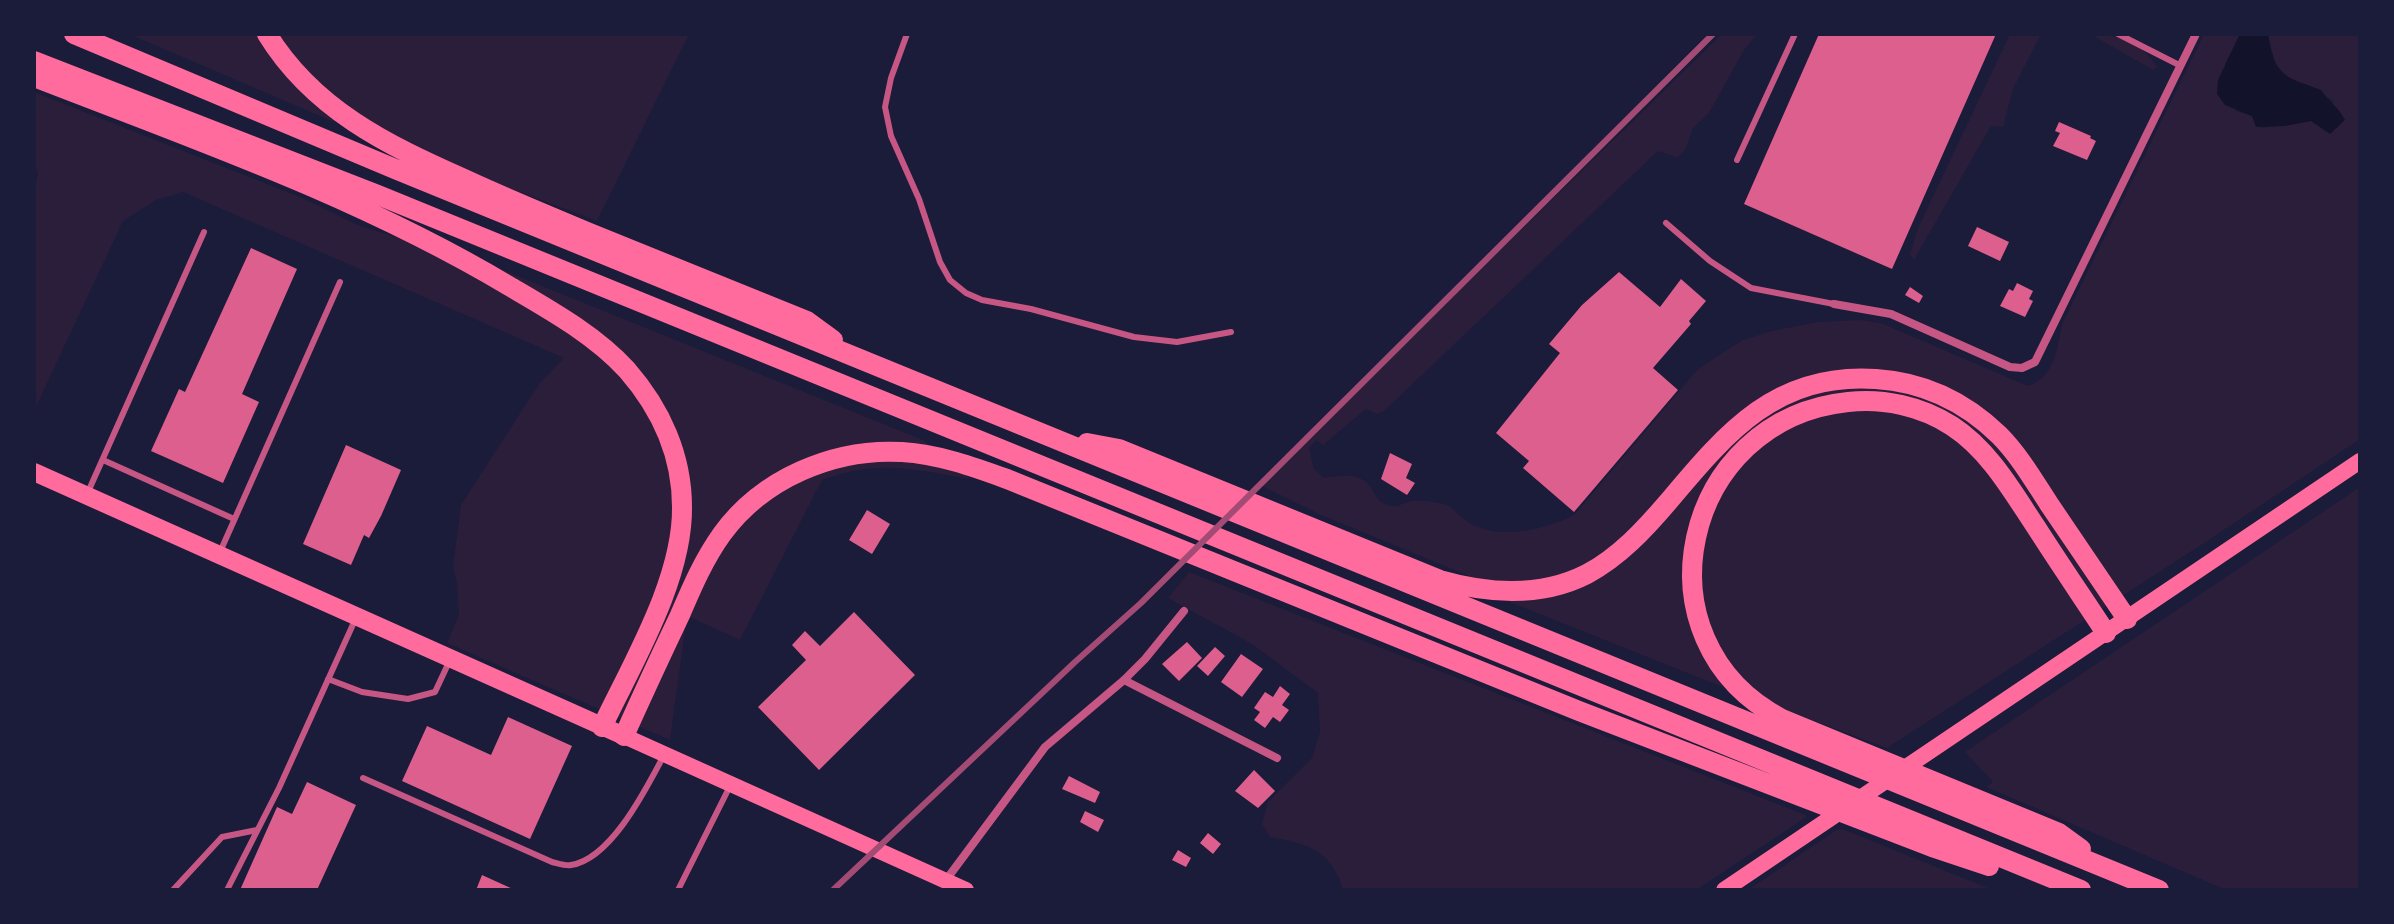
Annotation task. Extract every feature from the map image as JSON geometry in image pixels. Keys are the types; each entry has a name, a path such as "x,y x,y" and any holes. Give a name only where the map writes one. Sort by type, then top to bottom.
{"highway":[{"path":"74,34 1044,435 1113,455 1986,811 2159,890"},
{"path":"267,34 310,88 358,127 388,144 533,210 807,321 862,360"},
{"path":"34,61 378,195 1760,759 1939,841"},
{"path":"34,77 280,173 435,244 546,308 600,345 625,369 652,403 674,450 680,477 681,536 677,561 667,588 602,727"},
{"path":"1323,540 1465,587 1526,591 1564,584 1589,573 1637,537 1716,446 1749,415 1769,402 1800,388 1834,380 1895,381 1915,385 1952,400 2001,437 2127,619"},
{"path":"1796,734 1744,695 1726,674 1698,617 1691,570 1692,549 1704,507 1728,467 1758,437 1784,420 1808,410 1843,402 1881,401 1918,410 1953,427 1993,464 2106,633"},
{"path":"624,736 709,554 740,513 777,483 816,464 844,456 901,452 923,454 979,469 1066,502 1739,773 2079,890"}],"main road":[{"path":"1724,890 2360,461"},
{"path":"34,472 966,890"}],"street":[{"path":"1834,304 1891,314 2010,367 2022,368 2035,362 2196,34"},
{"path":"946,881 1045,747 1124,680 1184,611"},
{"path":"1124,680 1277,758"}],"lane":[{"path":"907,34 891,78 885,107 891,136 919,199 940,262 950,280 966,293 982,300 1031,309 1134,337 1177,342 1231,332"},
{"path":"1737,160 1795,34"},
{"path":"2118,34 2181,66"},
{"path":"1666,223 1710,261 1751,288 1834,304"},
{"path":"87,495 204,232"},
{"path":"218,555 340,282"},
{"path":"103,460 234,519"},
{"path":"227,890 356,617"},
{"path":"328,679 362,692 408,699 435,692 450,659"},
{"path":"363,778 552,862 570,866 589,857 634,812 665,754"},
{"path":"678,890 731,784"},
{"path":"173,890 222,837 257,830"}],"shaded area":[{"path":"129,34 689,34 597,221 327,119"},
{"path":"1722,34 1757,34 1744,50 1709,113 1693,128 1686,148 1678,158 1658,151 1384,411 1377,414 1366,409 1323,445 1316,440 1309,448 1314,469 1323,478 1343,476 1362,479 1381,502 1391,506 1416,501 1444,504 1468,522 1493,531 1522,531 1551,525 1575,514 1697,370 1743,340 1818,322 1861,320 1881,323 2028,386 2037,382 2049,368 2063,322 2204,34 2240,34 2225,64 2236,111 2252,116 2262,128 2311,121 2321,125 2334,102 2313,87 2295,82 2283,74 2275,63 2268,34 2360,34 2360,439 1887,748 1720,686 1512,603 1467,575 1321,515 1260,485"},
{"path":"2010,34 2041,34 2013,89 2003,127 1991,126 1914,260 1910,254 1918,228"},
{"path":"2090,34 2109,36 2137,46 2157,67 2153,70"},
{"path":"2240,34 2268,34 2274,59 2283,73 2321,90 2345,120 2330,134 2311,121 2256,127 2252,116 2225,105 2217,94 2218,80"},
{"path":"34,92 300,197 360,226 495,267 923,440 970,479 913,469 878,468 822,480 740,640 687,616 670,740 447,643 459,615 453,567 461,505 539,384 564,358 183,192 156,200 123,221 34,411 34,194 38,173 34,163"},
{"path":"2360,487 2360,890 2226,890 1986,787 1993,782 1965,752"},
{"path":"1189,572 1808,816 1696,890 1343,890 1325,857 1296,842 1270,837 1262,824 1268,802 1312,758 1320,732 1318,693 1252,644 1168,598"},
{"path":"1838,829 1845,830 1993,890 1748,890"}],"building":[{"path":"1819,34 1996,34 1892,269 1744,204"},
{"path":"2059,122 2096,141 2087,160 2053,146 2060,133 2055,131"},
{"path":"1977,227 2009,242 2000,261 1968,246"},
{"path":"251,248 297,269 242,394 259,402 223,483 151,451 179,389 185,392"},
{"path":"1619,272 1660,307 1681,279 1706,301 1689,321 1691,324 1653,368 1678,390 1574,512 1523,468 1529,461 1496,433 1560,353 1549,344 1582,305"},
{"path":"2017,283 2033,291 2029,299 2033,301 2025,317 2000,306 2009,289 2013,291"},
{"path":"1910,287 1923,296 1919,303 1905,295"},
{"path":"346,445 401,470 381,516 369,538 364,535 351,565 303,544"},
{"path":"1390,453 1412,464 1406,478 1415,483 1407,495 1381,479"},
{"path":"867,510 890,524 872,554 849,540"},
{"path":"854,612 915,675 819,770 758,707 806,660 792,645 805,631 820,646"},
{"path":"1187,642 1202,658 1179,681 1162,664"},
{"path":"1215,647 1225,656 1208,676 1197,666"},
{"path":"1241,654 1263,669 1242,697 1221,682"},
{"path":"1280,686 1290,694 1282,705 1289,710 1280,722 1273,717 1265,728 1254,720 1260,712 1254,708 1265,692 1273,697"},
{"path":"508,717 572,746 530,839 402,781 427,726 491,755"},
{"path":"1254,770 1275,791 1258,808 1235,791"},
{"path":"1069,776 1100,792 1095,803 1062,789"},
{"path":"307,782 356,805 317,890 240,890 277,807 292,814"},
{"path":"1085,811 1104,820 1098,832 1080,822"},
{"path":"1208,833 1221,844 1213,854 1200,843"},
{"path":"1178,850 1191,858 1186,867 1172,860"},
{"path":"482,875 515,890 476,890"}],"railway":[{"path":"833,890 1141,603 1713,34"}]}
